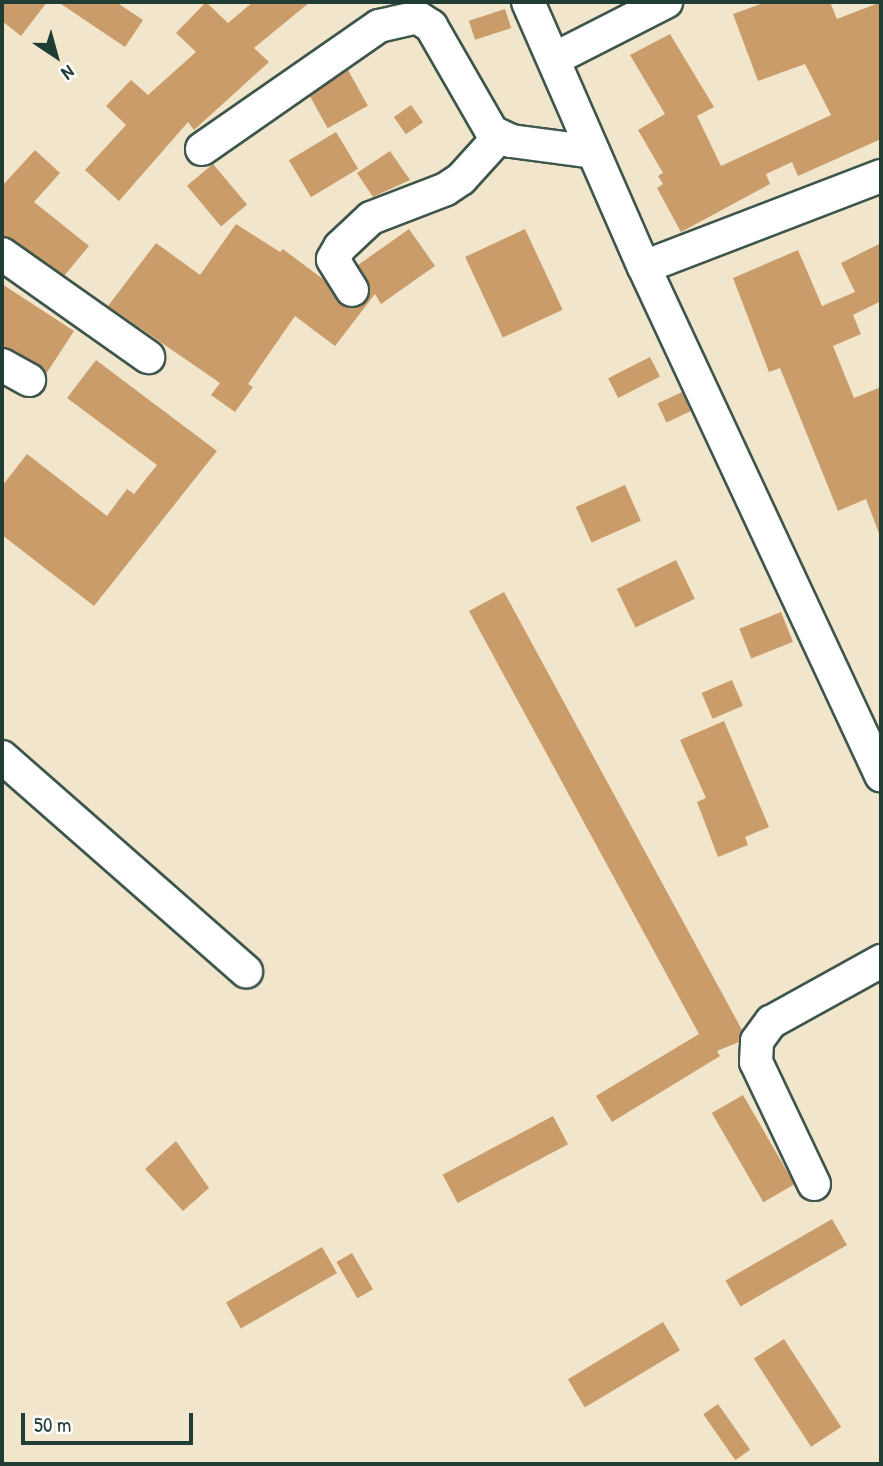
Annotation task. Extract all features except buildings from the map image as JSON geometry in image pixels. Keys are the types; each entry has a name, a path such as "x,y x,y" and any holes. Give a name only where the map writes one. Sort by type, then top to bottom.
{"street":[{"path":"528,2 644,267 881,775"},
{"path":"554,58 666,2"},
{"path":"202,149 379,26 417,17 431,26 492,132 511,141 593,152"},
{"path":"352,290 333,259 341,247 371,218 446,189 461,179 500,136"},
{"path":"644,267 881,176"},
{"path":"2,254 148,356"},
{"path":"2,757 246,971"},
{"path":"814,1184 756,1062 757,1041 771,1022 881,961"}]}
